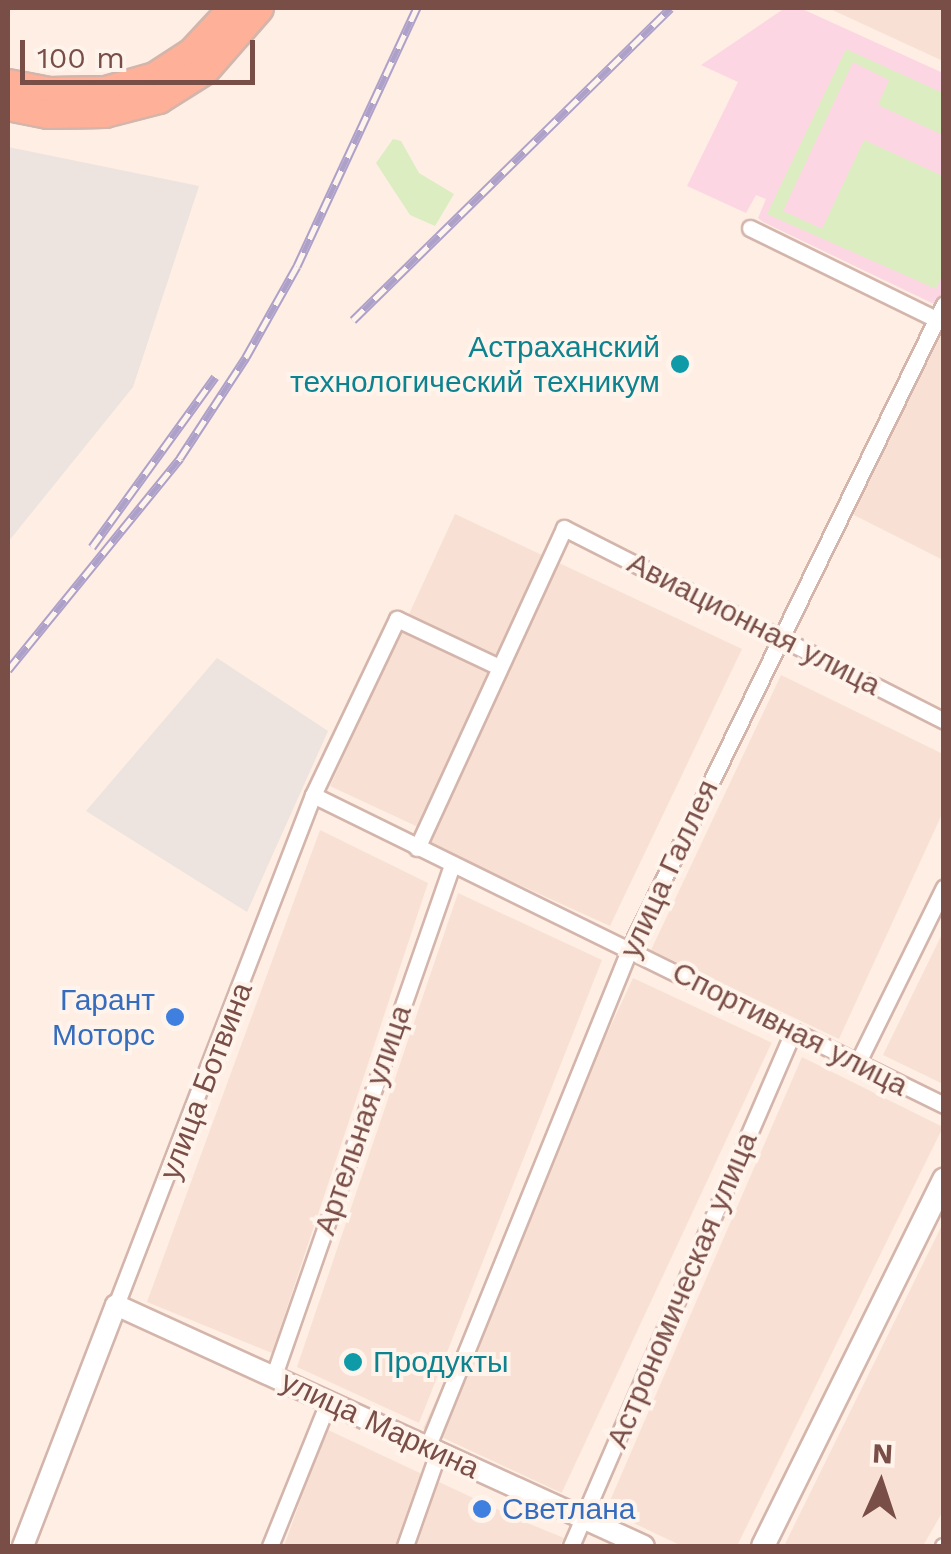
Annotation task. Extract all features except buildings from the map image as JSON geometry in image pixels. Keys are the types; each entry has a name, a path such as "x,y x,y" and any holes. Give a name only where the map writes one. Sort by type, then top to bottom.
{"highway":[{"path":"8,84 49,92 106,91 154,77 192,53 234,8"},
{"path":"8,106 48,114 105,113 159,99 205,70 259,8"}],"main road":[{"path":"762,1546 944,1179"}],"street":[{"path":"750,228 941,316"},
{"name":"улица Галлея","path":"405,1546 432,1451 630,948 780,636 941,316"},
{"name":"Авиационная улица","path":"498,666 564,528 944,721"},
{"name":"улица Ботвина","path":"23,1546 313,795 397,618 498,666"},
{"path":"418,848 498,666"},
{"name":"Спортивная улица","path":"313,795 944,1105"},
{"name":"Артельная улица","path":"274,1375 452,865"},
{"path":"857,1064 944,886"},
{"name":"Астрономическая улица","path":"570,1546 793,1032"},
{"name":"улица Маркина","path":"116,1306 644,1546"},
{"path":"270,1546 328,1400"}],"shaded area":[{"path":"785,8 800,8 943,73 944,289 936,305 763,222 758,218 766,199 756,195 746,213 687,186 738,82 701,65"},
{"path":"828,8 943,8 943,61"},
{"path":"8,147 199,186 133,387 8,542"},
{"path":"938,331 943,333 943,560 848,512"},
{"path":"455,514 742,649 610,926 429,844 433,834 330,786"},
{"path":"217,658 328,731 247,912 86,811"},
{"path":"781,675 943,754 943,812 839,1039 651,950"},
{"path":"320,830 428,883 272,1353 147,1302"},
{"path":"458,893 602,960 419,1423 297,1367"},
{"path":"943,932 943,1084 883,1055"},
{"path":"633,978 772,1043 562,1493 423,1428"},
{"path":"802,1057 943,1127 737,1546 682,1546 606,1510"},
{"path":"943,1223 943,1511 923,1546 784,1546"},
{"path":"326,1429 564,1538 560,1546 284,1546"}],"green space":[{"path":"846,49 943,93 943,135 878,105 889,80 853,62 783,211 822,229 864,140 943,176 943,274 936,289 767,214"},
{"path":"393,139 401,141 419,173 454,194 435,226 410,215 376,163"}],"railway":[{"path":"8,670 180,458 246,357 297,266 417,8"},
{"path":"353,320 671,8"},
{"path":"92,547 215,377"}],"place":[{"name":"Астраханский технологический техникум","path":"680,364"},
{"name":"Гарант Моторс","path":"175,1017"},
{"name":"Продукты","path":"353,1362"},
{"name":"Светлана","path":"482,1509"}]}
